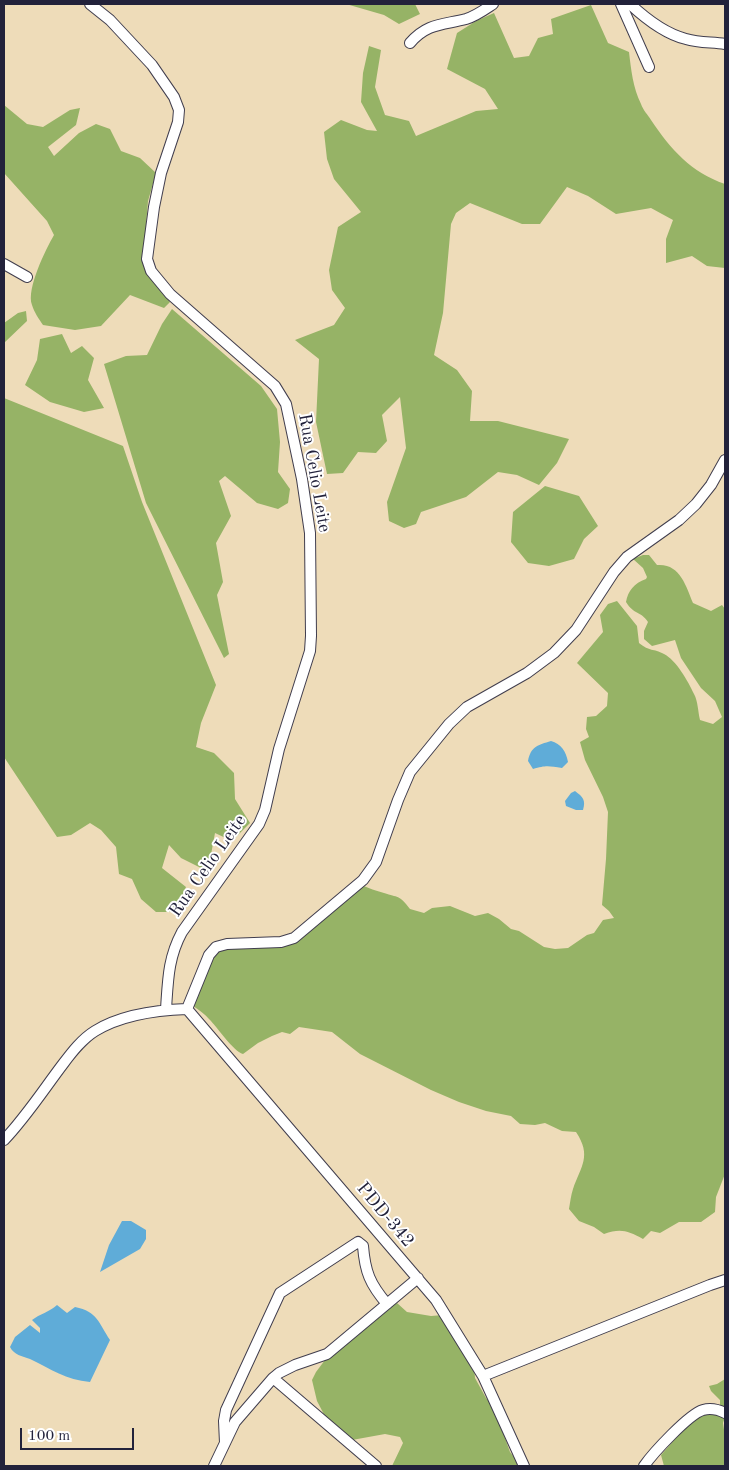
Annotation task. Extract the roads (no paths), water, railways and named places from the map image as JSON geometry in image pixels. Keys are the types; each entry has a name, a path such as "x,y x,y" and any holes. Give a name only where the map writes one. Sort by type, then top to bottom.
{"street":[{"name":"Rua Celio Leite","path":"90,4 110,20 152,65 174,97 179,110 178,122 161,174 154,207 147,260 151,271 170,294 275,386 286,404 302,478 310,533 310,651 279,749 265,810 259,824 182,932 174,947 170,963 166,1009"},
{"path":"410,43 427,28 467,19 493,4"},
{"path":"621,4 650,67"},
{"path":"630,4 666,30 686,39 725,44"},
{"path":"4,264 27,277"},
{"path":"4,1140 78,1046 93,1032 114,1021 166,1009 187,1009 208,955 216,947 227,944 282,942 294,938 363,880 376,862 410,772 449,724 467,707 527,672 554,653 576,630 614,572 627,556 678,520 696,504 711,484 725,460"},
{"name":"PDD-342","path":"187,1009 436,1300 483,1376 524,1466"},
{"path":"224,1443 226,1410 273,1304 280,1293 358,1242 363,1246 366,1270 376,1291 387,1304"},
{"path":"214,1466 235,1422 273,1378 279,1373 327,1354 418,1278"},
{"path":"483,1376 725,1280"},
{"path":"273,1378 376,1466"},
{"path":"644,1466 651,1456 692,1415 703,1410 716,1409 725,1413"}],"water":[{"path":"551,741 563,749 568,762 562,768 548,766 533,769 528,761 531,752 539,745"},
{"path":"575,791 583,799 583,810 576,810 566,806 565,801"},
{"path":"122,1221 131,1221 146,1230 146,1239 140,1249 100,1272 109,1245"},
{"path":"57,1305 67,1313 75,1307 93,1315 110,1340 90,1382 59,1374 16,1354 10,1347 15,1337 30,1325 40,1333 40,1328 32,1320"}]}
